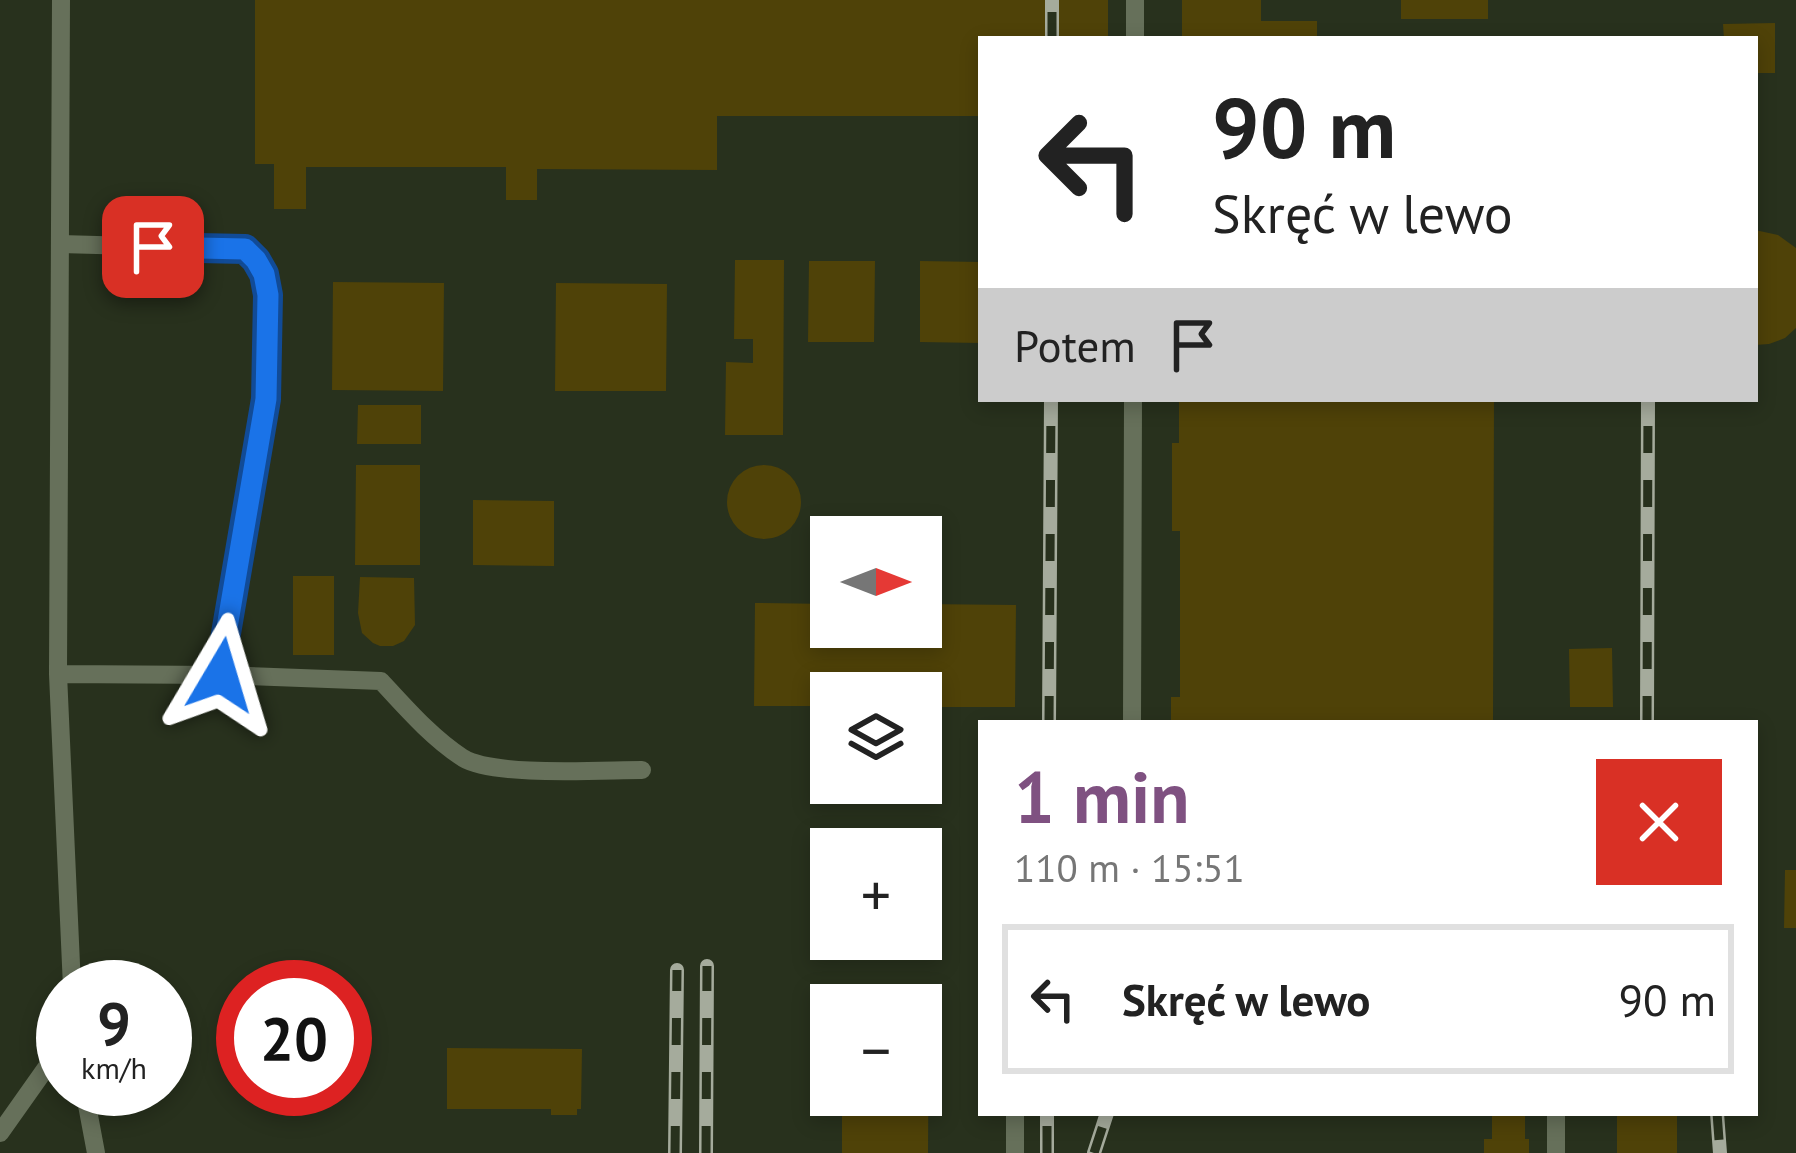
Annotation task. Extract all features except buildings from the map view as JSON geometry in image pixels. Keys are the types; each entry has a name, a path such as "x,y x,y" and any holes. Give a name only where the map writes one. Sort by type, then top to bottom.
{"lane":[{"path":"61,0 58,674 71,960"},
{"path":"1135,0 1135,36"},
{"path":"60,244 245,249 264,274 268,295 266,399 221,675"},
{"path":"1132,720 1133,402"},
{"path":"58,674 381,681 424,727 467,761 517,770 642,770"},
{"path":"0,1133 36,1082"},
{"path":"89,1116 96,1153"},
{"path":"1015,1116 1015,1153"},
{"path":"1556,1116 1556,1153"}],"railway":[{"path":"1052,0 1052,36"},
{"path":"1049,720 1051,402"},
{"path":"1647,720 1648,402"},
{"path":"706,1153 707,966"},
{"path":"675,1153 677,970"},
{"path":"1047,1116 1047,1153"},
{"path":"1094,1153 1106,1116"},
{"path":"1717,1116 1720,1153"}],"route":[{"path":"153,247 245,249 264,274 268,295 266,399 221,675"}]}
